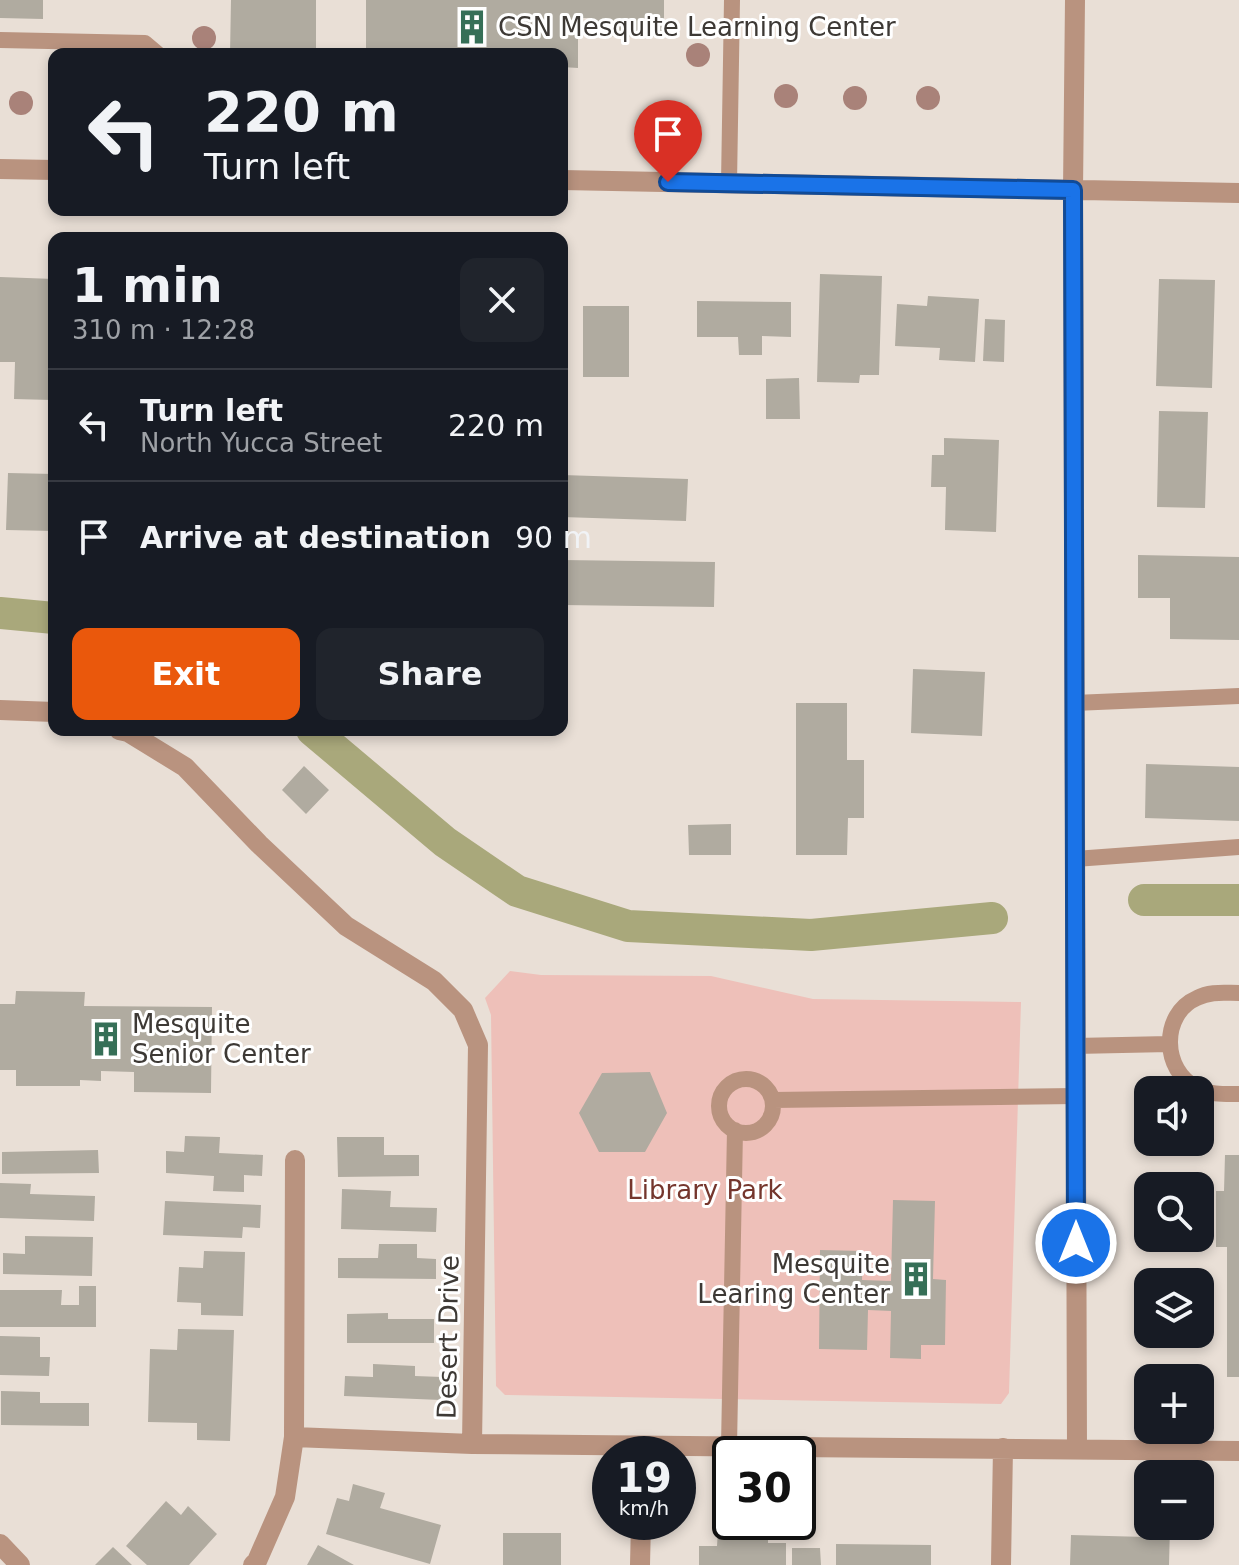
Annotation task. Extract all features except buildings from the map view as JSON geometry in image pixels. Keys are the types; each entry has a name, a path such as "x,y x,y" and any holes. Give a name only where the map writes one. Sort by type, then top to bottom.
{"street":[{"path":"1075,0 1077,1449"},
{"path":"0,169 48,170"},
{"path":"568,180 1239,193"},
{"path":"0,710 48,712"},
{"name":"Desert Drive","path":"135,736 185,767 259,844 346,926 434,981 463,1010 478,1045 472,1444 592,1448"},
{"path":"253,1565 285,1497 294,1437 295,1160"},
{"path":"294,1437 472,1444"},
{"name":"Desert Drive","path":"816,1447 1239,1451"},
{"path":"1001,1565 1003,1448"},
{"path":"640,1565 641,1540"},
{"path":"0,1544 20,1565"}],"lane":[{"path":"729,183 732,0"},
{"path":"0,40 145,43 151,48"},
{"path":"1074,703 1239,696"},
{"path":"1075,859 1239,847"},
{"path":"1239,993 1212,992 1188,1003 1174,1020 1169,1044 1175,1067 1197,1089 1214,1094 1239,1094"},
{"path":"1075,1046 1169,1044"},
{"path":"747,1078 763,1084 773,1100 773,1109 765,1126 748,1134 723,1122 718,1105 730,1083 747,1078"},
{"path":"773,1100 1075,1096"},
{"path":"729,1436 735,1130"}],"green space":[{"name":"Library Park","path":"510,971 541,975 711,976 813,999 1021,1002 1009,1393 1001,1404 505,1395 496,1386 491,1015 485,998"}],"waterway":[{"path":"0,613 48,617"},
{"path":"319,736 445,842 517,891 628,926 811,935 992,918"},
{"path":"1144,900 1239,900"}],"place":[{"name":"CSN Mesquite Learning Center","path":"472,27"},
{"name":"Mesquite Senior Center","path":"106,1039"},
{"name":"Mesquite Learing Center","path":"916,1279"}],"route":[{"path":"668,182 1073,190 1076,1243"}]}
